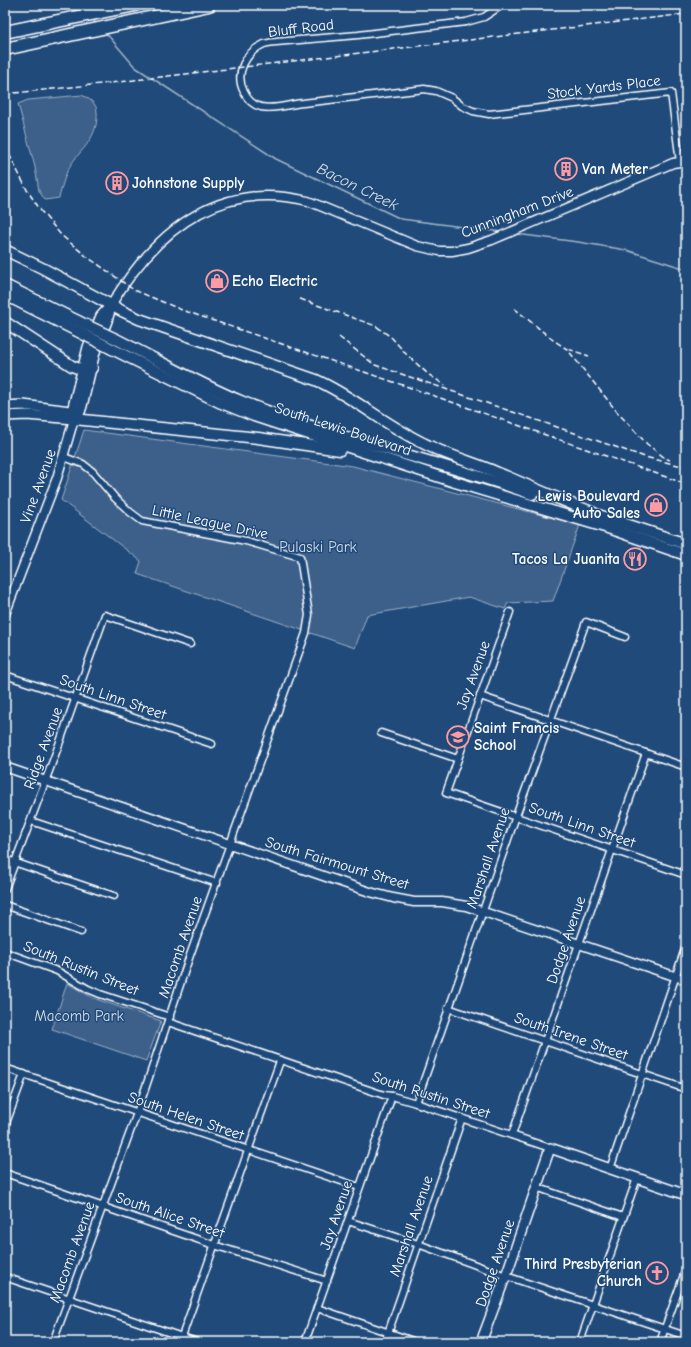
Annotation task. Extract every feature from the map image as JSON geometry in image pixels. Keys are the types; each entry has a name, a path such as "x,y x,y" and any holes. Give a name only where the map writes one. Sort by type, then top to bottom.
{"highway":[{"path":"5,32 135,5"},
{"path":"10,48 209,5"}],"main road":[{"path":"5,250 111,306 146,321 316,380 343,394 381,420 423,444 496,472 594,513"},
{"name":"South Lewis Boulevard","path":"5,285 219,402 283,426 455,482 608,528 686,555"},
{"name":"South Lewis Boulevard","path":"5,295 77,325"},
{"path":"75,414 87,369 88,347 101,316 111,306"},
{"path":"5,322 72,366 87,369"},
{"name":"South Lewis Boulevard","path":"114,344 208,387 251,405 305,424 475,475 552,502 594,513 686,544"},
{"path":"5,406 23,405 75,414 300,443 381,457"},
{"path":"5,416 75,414"},
{"name":"South Rustin Street","path":"550,1148 686,1194"},
{"name":"Dodge Avenue","path":"482,1342 550,1148"}],"street":[{"name":"Bluff Road","path":"494,113 489,114 473,111 462,106 452,98 436,91 424,89 299,103 278,108 261,107 251,103 241,87 240,80 241,67 251,54 264,44 358,35 466,22 484,17 502,5"},
{"name":"Stock Yards Place","path":"494,113 671,93 683,161"},
{"name":"Cunningham Drive","path":"111,306 139,265 162,240 180,225 204,210 242,197 276,195 294,197 326,207 417,246 452,251 468,248 492,240 631,180 683,161"},
{"name":"Vine Avenue","path":"5,614 64,457 75,414"},
{"name":"Little League Drive","path":"64,457 83,464 92,471 115,498 142,520 246,542 300,557"},
{"name":"Macomb Avenue","path":"53,1342 137,1113 189,958 306,633 309,615 300,557"},
{"name":"Jay Avenue","path":"446,793 510,612"},
{"name":"Ridge Avenue","path":"5,889 76,698 105,615 190,644"},
{"name":"Marshall Avenue","path":"416,1103 448,1008 586,622 625,637"},
{"name":"South Linn Street","path":"5,675 212,744"},
{"path":"480,696 686,768"},
{"path":"380,733 458,759"},
{"name":"Dodge Avenue","path":"512,1135 646,753"},
{"name":"South Fairmount Street","path":"5,767 393,898 414,902 453,904 483,912 686,980"},
{"name":"South Linn Street","path":"446,793 686,874"},
{"path":"31,821 217,883"},
{"path":"5,859 114,896"},
{"path":"5,905 81,932"},
{"path":"610,1169 641,1074 686,946"},
{"name":"South Rustin Street","path":"5,952 57,971 88,989 100,994 280,1061 384,1095 416,1103 550,1148"},
{"name":"South Irene Street","path":"448,1008 686,1089"},
{"path":"181,1340 280,1061"},
{"name":"South Helen Street","path":"5,1068 359,1188"},
{"path":"5,1126 24,1074"},
{"name":"Jay Avenue","path":"305,1342 392,1096"},
{"name":"Marshall Avenue","path":"385,1342 462,1118"},
{"name":"South Alice Street","path":"5,1173 214,1245 327,1281"},
{"path":"580,1342 636,1178"},
{"path":"536,1187 623,1217"},
{"path":"348,1221 686,1336"},
{"path":"660,1342 686,1269"},
{"path":"5,1277 181,1340 197,1342"},
{"path":"317,1308 416,1342"}],"green space":[{"path":"82,95 96,107 97,119 95,128 92,136 70,166 59,198 45,200 39,191 35,167 18,104 28,100"},
{"name":"Pulaski Park","path":"84,430 353,466 580,525 553,601 508,603 505,609 469,597 367,615 355,648 137,574 141,561 61,500"},
{"name":"Macomb Park","path":"67,983 93,998 161,1021 146,1061 52,1029"}],"waterway":[{"name":"Bacon Creek","path":"72,5 83,11"},
{"name":"Bacon Creek","path":"92,19 97,24"},
{"name":"Bacon Creek","path":"106,33 135,67 276,159 401,219 502,232"},
{"name":"Bacon Creek","path":"516,234 626,250 686,269"}],"railway":[{"path":"5,94 110,83 686,14"},
{"path":"5,146 27,190 41,211 61,235 86,256 134,290 182,310 686,484"},
{"path":"300,299 376,326 392,338 406,354 428,374 446,386"},
{"path":"514,308 553,340 567,349 618,413 647,444 665,458 670,460"},
{"path":"339,337 375,365 645,457 686,467"},
{"path":"568,349 589,356"}],"place":[{"name":"Van Meter","path":"566,169"},
{"name":"Johnstone Supply","path":"117,183"},
{"name":"Echo Electric","path":"217,281"},
{"name":"Lewis Boulevard Auto Sales","path":"656,505"},
{"name":"Tacos La Juanita","path":"635,559"},
{"name":"Saint Francis School","path":"458,737"},
{"name":"Third Presbyterian Church","path":"657,1273"}]}
